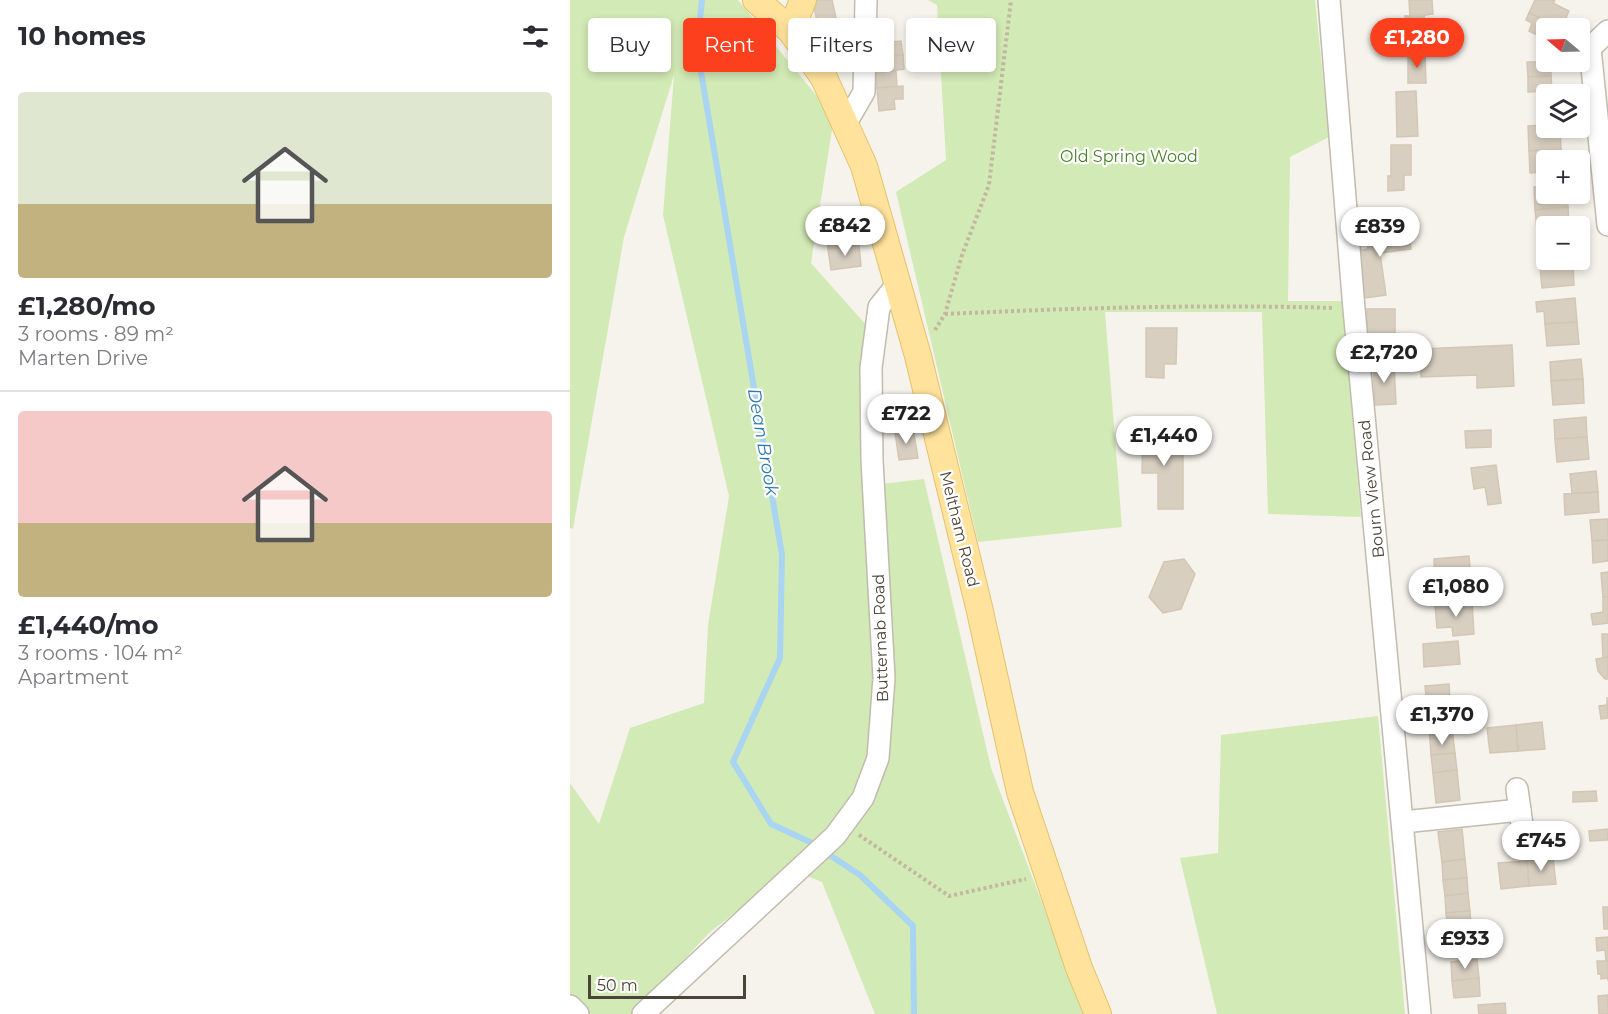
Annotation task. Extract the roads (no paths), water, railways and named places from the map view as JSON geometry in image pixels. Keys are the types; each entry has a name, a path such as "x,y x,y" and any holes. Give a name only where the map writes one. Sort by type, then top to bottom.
{"main road":[{"name":"Meltham Road","path":"756,0 788,29"},
{"path":"796,18 803,0"},
{"name":"Meltham Road","path":"820,72 846,123 864,166 918,356 979,607 1020,792 1079,968 1098,1014"}],"street":[{"path":"846,123 864,92 866,0"},
{"name":"Bourn View Road","path":"1329,0 1354,309 1420,1014"},
{"path":"1608,31 1590,48 1608,225"},
{"name":"Butternab Road","path":"643,1014 844,825 863,798 878,758 884,678 872,460 871,368 879,307 898,282"},
{"path":"1517,789 1523,832"},
{"path":"1403,822 1520,810"},
{"path":"570,1006 578,1014"}],"waterway":[{"name":"Dean Brook","path":"702,0 697,48 782,555 780,658 733,762 771,824 810,842"},
{"name":"Dean Brook","path":"831,856 860,875 913,926 914,1014"}],"park label":[{"name":"Old Spring Wood","path":"1129,156"}]}
